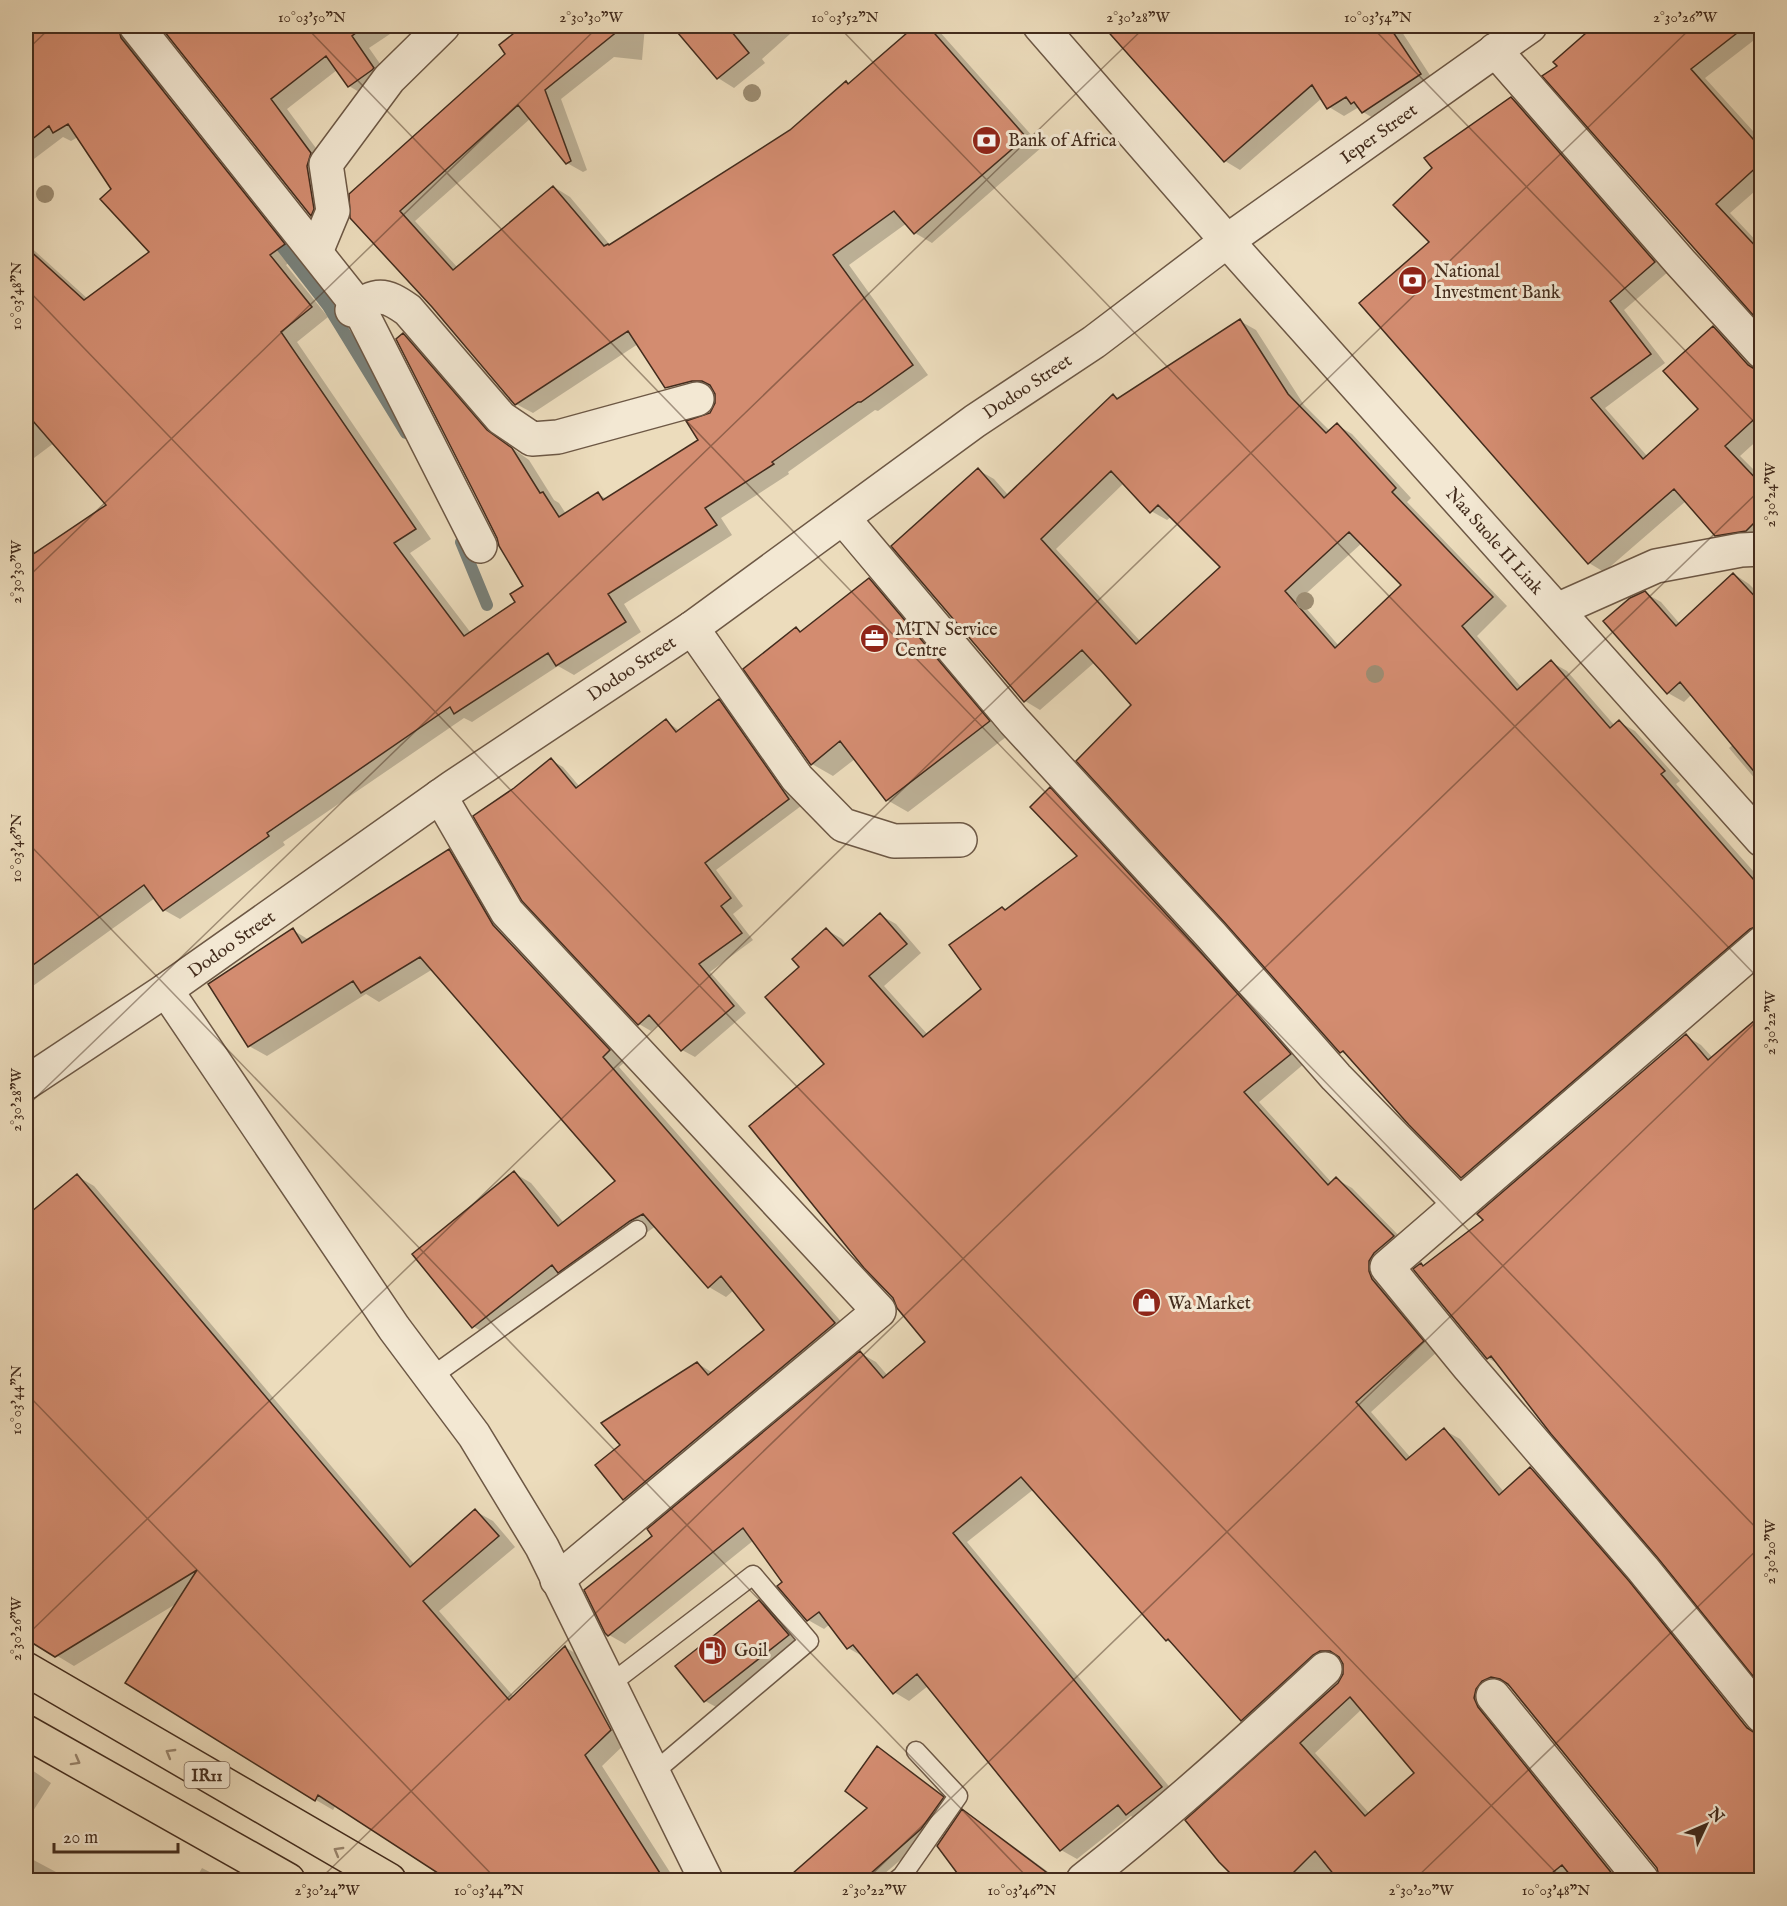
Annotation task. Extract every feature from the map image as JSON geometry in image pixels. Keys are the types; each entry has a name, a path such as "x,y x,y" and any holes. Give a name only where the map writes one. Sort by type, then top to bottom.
{"main road":[{"name":"IR11","path":"26,1669 389,1881"},
{"path":"26,1732 288,1881"}],"street":[{"path":"136,26 316,252 355,308 480,546"},
{"path":"316,252 333,211 326,164 388,80 443,26"},
{"name":"Naa Suole II Link","path":"1040,26 1227,242 1761,840"},
{"name":"Ieper Street","path":"1227,242 1530,26"},
{"path":"1494,50 1761,352"},
{"name":"Dodoo Street","path":"26,1083 166,990 440,796 692,628 975,421 1094,342 1227,242"},
{"path":"355,308 372,298 390,297 408,310 501,418 532,440 558,437 696,399"},
{"path":"843,518 1014,721 1211,935 1336,1077 1459,1203"},
{"path":"1557,610 1656,566 1741,550 1761,549"},
{"path":"692,628 797,778 843,825 894,841 960,840"},
{"path":"440,796 507,912 879,1311 557,1580"},
{"path":"1761,943 1387,1267 1468,1367 1643,1569 1761,1716"},
{"path":"166,990 394,1329 474,1434 542,1547 706,1881"},
{"path":"1083,1881 1208,1776 1325,1669"},
{"path":"1493,1696 1642,1881"}],"lane":[{"path":"431,1377 638,1230"},
{"path":"609,1685 753,1575 809,1641 653,1773"},
{"path":"897,1881 958,1796 916,1751"}],"building":[{"path":"26,26 118,26 121,38 285,244 270,255 312,307 281,332 416,529 394,543 464,636 515,602 510,594 523,586 499,546 396,339 403,333 487,430 512,448 540,493 543,492 559,517 598,492 603,500 698,440 686,421 710,413 715,403 715,394 710,385 702,381 692,381 665,388 628,331 515,405 432,307 350,218 349,194 505,54 499,45 523,26 624,26 545,90 571,161 566,164 518,105 400,211 453,270 553,186 604,246 609,245 790,130 846,81 848,84 915,26 928,26 1026,137 914,234 894,211 833,255 913,365 772,462 774,464 705,508 717,525 608,594 626,622 556,666 548,653 454,714 450,707 267,833 269,836 163,911 144,885 26,970 26,559 106,505 26,413 26,247 84,300 149,252 100,199 111,189 68,124 53,133 49,126 26,144"},
{"path":"160,26 365,26 352,36 374,68 372,70 348,87 326,56 271,99 311,153 307,166 314,209 311,216"},
{"path":"672,26 727,26 749,53 717,79"},
{"path":"1103,26 1389,26 1421,74 1362,113 1354,102 1351,104 1346,97 1327,109 1312,85 1224,162"},
{"path":"1594,26 1746,26 1691,69 1761,148 1761,163 1716,204 1761,252 1761,324 1542,76 1557,66 1553,62"},
{"path":"1511,97 1655,262 1610,301 1651,354 1591,398 1643,459 1698,409 1663,371 1713,326 1748,365 1761,370 1761,413 1725,446 1761,484 1761,516 1746,531 1715,536 1674,489 1588,564 1359,303 1429,242 1393,205 1432,168 1424,158"},
{"path":"1240,319 1288,394 1326,433 1337,423 1396,488 1392,492 1493,597 1462,626 1517,690 1551,660 1610,728 1619,720 1665,771 1661,774 1761,888 1761,925 1750,929 1461,1178 1409,1125 1343,1051 1340,1053 1225,923 1076,761 1131,705 1103,673 1082,650 1024,702 891,546 978,468 1004,498 1113,394 1117,399","holes":["1111,471 1150,513 1158,505 1220,567 1136,644 1041,539","1349,532 1401,585 1335,648 1285,591"]},
{"path":"1733,573 1761,603 1761,780 1680,682 1667,694 1603,621 1630,598 1645,591 1676,626"},
{"path":"869,578 990,721 886,801 840,741 811,765 743,669 796,627 800,632"},
{"path":"719,699 789,799 705,863 731,898 721,906 742,933 699,964 734,1006 681,1051 649,1015 638,1025 522,901 473,816 514,788 551,758 576,788 666,719 676,732"},
{"name":"Wa Market","path":"1050,787 1291,1054 1244,1092 1328,1185 1336,1177 1394,1236 1374,1253 1369,1261 1369,1271 1372,1279 1424,1341 1356,1402 1406,1460 1444,1428 1499,1495 1530,1467 1629,1581 1747,1728 1761,1734 1761,1881 1660,1881 1657,1868 1508,1684 1491,1677 1482,1681 1476,1689 1474,1698 1478,1707 1618,1881 1575,1881 1562,1865 1542,1881 1339,1881 1315,1851 1285,1881 1238,1881 1219,1862 1185,1820 1338,1683 1343,1674 1343,1664 1339,1657 1330,1651 1320,1651 1241,1721 1168,1639 1166,1641 1021,1477 953,1533 1162,1787 1126,1815 1118,1805 1060,1851 917,1674 893,1694 853,1645 847,1649 819,1612 807,1621 777,1586 782,1582 743,1528 608,1636 605,1633 584,1590 652,1536 647,1529 860,1351 883,1378 925,1342 897,1308 893,1298 864,1268 749,1126 824,1064 765,997 799,967 792,959 826,928 843,946 880,913 907,944 869,976 923,1037 981,989 949,945 1002,907 1005,910 1077,856 1030,807","holes":["1350,1697 1414,1773 1365,1816 1300,1743"]},
{"path":"449,849 493,925 610,1050 603,1057 835,1323 623,1500 595,1465 620,1445 601,1423 697,1362 708,1375 764,1330 721,1276 708,1288 643,1214 558,1273 552,1265 472,1328 412,1254 514,1171 558,1226 615,1181 420,957 361,993 353,981 248,1047 208,984 293,928 302,943"},
{"path":"1761,1015 1761,1686 1657,1557 1551,1434 1491,1356 1487,1359 1413,1269 1421,1263 1423,1266 1483,1220 1477,1214 1686,1034 1708,1060"},
{"path":"77,1174 410,1567 475,1509 499,1536 423,1601 509,1700 565,1646 611,1730 585,1755 665,1881 450,1881 318,1795 315,1801 125,1683 197,1570 55,1657 26,1639 26,1216"},
{"path":"759,1600 789,1635 704,1702 675,1666"},
{"path":"877,1746 944,1797 921,1829 862,1881 784,1881 867,1808 845,1791"},
{"path":"962,1809 1058,1881 963,1881 937,1846"}],"waterway":[{"path":"113,26 159,86"},
{"path":"272,234 328,306 406,433"},
{"path":"461,542 487,605"}],"place":[{"name":"Bank of Africa","path":"987,140"},
{"name":"National Investment Bank","path":"1413,281"},
{"name":"MTN Service Centre","path":"874,639"},
{"name":"Wa Market","path":"1147,1303"},
{"name":"Goil","path":"713,1650"}]}
